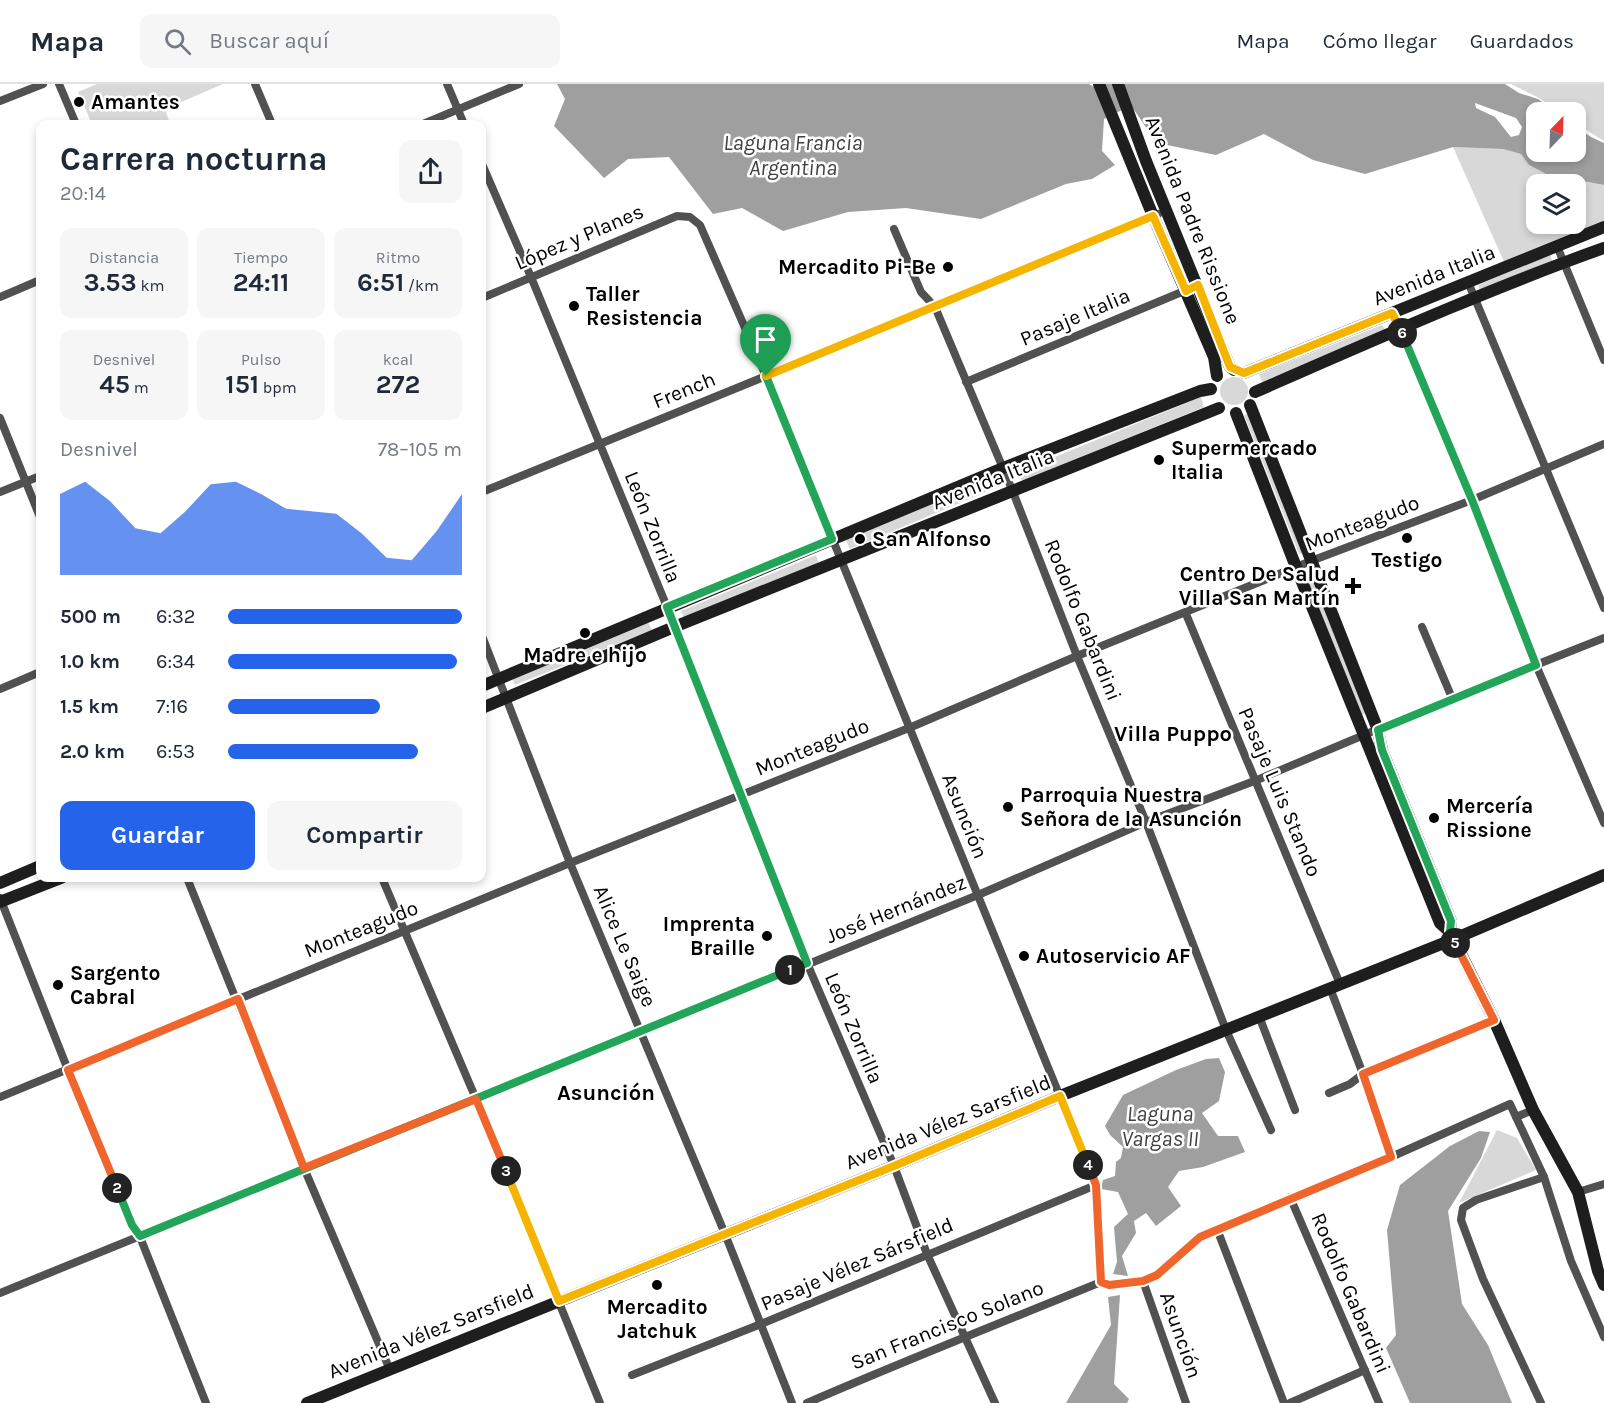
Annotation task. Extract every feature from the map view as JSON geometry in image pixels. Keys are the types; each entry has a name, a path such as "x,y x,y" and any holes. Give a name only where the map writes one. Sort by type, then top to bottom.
{"main road":[{"name":"Avenida Padre Rissione","path":"1118,84 1230,367 1239,371"},
{"name":"Avenida Padre Rissione","path":"1099,85 1214,357 1217,376"},
{"name":"Avenida Italia","path":"1239,371 1392,313 1604,227"},
{"name":"Avenida Italia","path":"1255,392 1400,329 1604,248"},
{"path":"1226,371 1239,371 1251,380 1255,392 1250,405 1236,413 1227,412 1219,408 1213,400 1211,389 1217,376 1226,371"},
{"name":"Avenida Italia","path":"486,684 1003,468 1200,391 1211,389"},
{"path":"1250,405 1378,730 1382,750 1451,921 1452,936"},
{"name":"Avenida Italia","path":"486,706 674,627 1219,408"},
{"path":"1236,413 1440,923 1452,936 1494,1020 1533,1110 1578,1192 1598,1271 1604,1285"},
{"path":"0,883 36,868"},
{"name":"Avenida Vélez Sarsfield","path":"307,1403 894,1166 1060,1096 1604,875"},
{"path":"1,900 50,882"}],"street":[{"path":"0,101 43,84"},
{"path":"59,84 74,120"},
{"path":"255,84 270,120"},
{"path":"447,84 462,120"},
{"path":"433,120 519,84"},
{"name":"León Zorrilla","path":"486,173 667,607 807,963 894,1166 927,1254 995,1403"},
{"name":"French","path":"486,490 1166,210"},
{"name":"López y Planes","path":"486,296 677,216 690,217"},
{"name":"Asunción","path":"690,217 700,225 766,376 1096,1185 1101,1282 1109,1285 1143,1281 1186,1403"},
{"name":"Rodolfo Gabardini","path":"894,229 921,292 935,307 1003,468 1077,656 1146,822 1226,1030 1270,1130"},
{"path":"1557,246 1604,360"},
{"path":"0,297 36,282"},
{"path":"1468,282 1604,608"},
{"name":"Pasaje Italia","path":"966,382 1198,285"},
{"path":"1392,313 1472,500 1536,665 1604,823"},
{"path":"0,418 36,507"},
{"name":"Monteagudo","path":"0,1097 570,863 909,728 1077,656 1186,614 1311,561 1472,500 1604,444"},
{"path":"0,492 36,478"},
{"name":"Pasaje Luis Stando","path":"1186,614 1257,780 1335,986 1391,1157"},
{"path":"1422,627 1452,698"},
{"name":"José Hernández","path":"0,1293 807,963 978,896 1146,822 1257,780 1452,698 1604,638"},
{"name":"Alice Le Saige","path":"486,647 570,863 792,1403"},
{"path":"0,689 36,674"},
{"path":"188,882 238,999 304,1168 390,1370"},
{"path":"384,882 476,1099 600,1403"},
{"path":"1,900 68,1070 132,1225 140,1236 206,1403"},
{"path":"1259,1016 1295,1110"},
{"path":"1329,1093 1350,1084 1363,1074 1494,1020"},
{"path":"1143,1281 1157,1275 1200,1237 1510,1104 1544,1177 1571,1261 1604,1337"},
{"path":"1516,1117 1533,1110"},
{"path":"1541,1403 1483,1279 1461,1220 1463,1208 1476,1200 1544,1177"},
{"path":"1578,1192 1604,1184"},
{"name":"Pasaje Vélez Sársfield","path":"632,1375 1096,1185"},
{"name":"Rodolfo Gabardini","path":"1290,1197 1379,1403"},
{"path":"1217,1229 1284,1403"},
{"name":"San Francisco Solano","path":"807,1403 1101,1282"},
{"path":"1290,1403 1365,1370"}],"shaded area":[{"path":"97,84 223,84 165,109 169,120 90,120 78,92"},
{"path":"1511,84 1604,84 1604,141 1586,130 1586,102 1545,102"},
{"path":"1453,147 1503,149 1521,154 1529,165 1546,174 1526,174 1526,234 1576,234 1505,264"},
{"path":"1586,182 1604,185 1604,222 1586,230"},
{"path":"1550,255 1553,262 1480,290 1478,285"},
{"path":"1382,325 1385,330 1263,384 1259,374"},
{"path":"1234,377 1244,381 1248,391 1244,401 1234,405 1224,401 1220,391 1224,381"},
{"path":"1201,397 1204,407 1022,481 1018,472"},
{"path":"1247,414 1302,553 1299,554 1244,415"},
{"path":"982,483 986,492 850,549 846,540"},
{"path":"816,555 819,563 684,618 681,611"},
{"path":"1312,574 1366,713 1362,715 1305,577"},
{"path":"648,622 652,630 515,685 512,678"},
{"path":"1497,1130 1517,1138 1536,1170 1459,1203"}],"water":[{"name":"Laguna Francia Argentina","path":"557,84 1089,84 1096,88 1106,84 1505,84 1519,93 1542,102 1526,102 1526,161 1521,154 1503,149 1453,147 1365,174 1313,160 1264,134 1216,155 1157,143 1132,107 1128,107 1104,119 1102,151 1115,165 1092,179 1066,184 981,219 906,208 848,212 783,231 742,208 713,214 669,157 628,159 604,178 554,126 565,99","holes":["1475,103 1516,118 1522,127 1519,135 1511,137 1495,117 1476,108"]},
{"name":"Laguna Francia Argentina","path":"1586,134 1604,143 1604,185 1586,182 1586,174 1546,174 1527,162 1586,162"},
{"name":"Laguna Vargas II","path":"1219,1058 1225,1072 1219,1101 1202,1113 1218,1136 1238,1136 1245,1152 1203,1167 1179,1171 1168,1187 1181,1206 1156,1226 1146,1213 1134,1221 1136,1233 1122,1256 1128,1276 1113,1274 1117,1262 1114,1227 1128,1214 1118,1192 1101,1189 1103,1180 1115,1176 1116,1162 1121,1158 1123,1147 1110,1135 1105,1126 1123,1095 1176,1070 1206,1059"},
{"path":"1479,1131 1490,1132 1481,1158 1448,1211 1462,1304 1488,1345 1512,1403 1410,1403 1386,1348 1396,1335 1387,1230 1400,1185 1450,1146"},
{"path":"1120,1295 1114,1384 1129,1399 1127,1403 1066,1403 1111,1325 1108,1297"}],"place":[{"name":"Amantes","path":"79,102"},
{"name":"Mercadito Pi-Be","path":"948,267"},
{"name":"Taller Resistencia","path":"574,306"},
{"name":"Supermercado Italia","path":"1159,460"},
{"name":"Testigo","path":"1407,538"},
{"name":"San Alfonso","path":"860,539"},
{"name":"Centro De Salud Villa San Martín","path":"1353,586"},
{"name":"Madre e hijo","path":"585,633"},
{"name":"Parroquia Nuestra Señora de la Asunción","path":"1008,807"},
{"name":"Mercería Rissione","path":"1434,818"},
{"name":"Imprenta Braille","path":"767,936"},
{"name":"Autoservicio AF","path":"1024,956"},
{"name":"Sargento Cabral","path":"58,985"},
{"name":"Mercadito Jatchuk","path":"657,1285"}],"district":[{"name":"Villa Puppo","path":"1173,733"},
{"name":"Asunción","path":"606,1092"}],"route":[{"path":"766,376 832,539 667,607 807,963 304,1168 140,1236 132,1225 68,1070 238,999 304,1168 476,1099 559,1301 894,1166 1060,1096 1096,1185 1101,1282 1109,1285 1143,1281 1157,1275 1200,1237 1290,1197 1391,1157 1363,1074 1494,1020 1450,932 1451,921 1382,750 1378,730 1536,665 1472,500 1392,313 1244,373 1234,370 1230,367 1198,285 1186,291 1153,216 766,376"}]}
